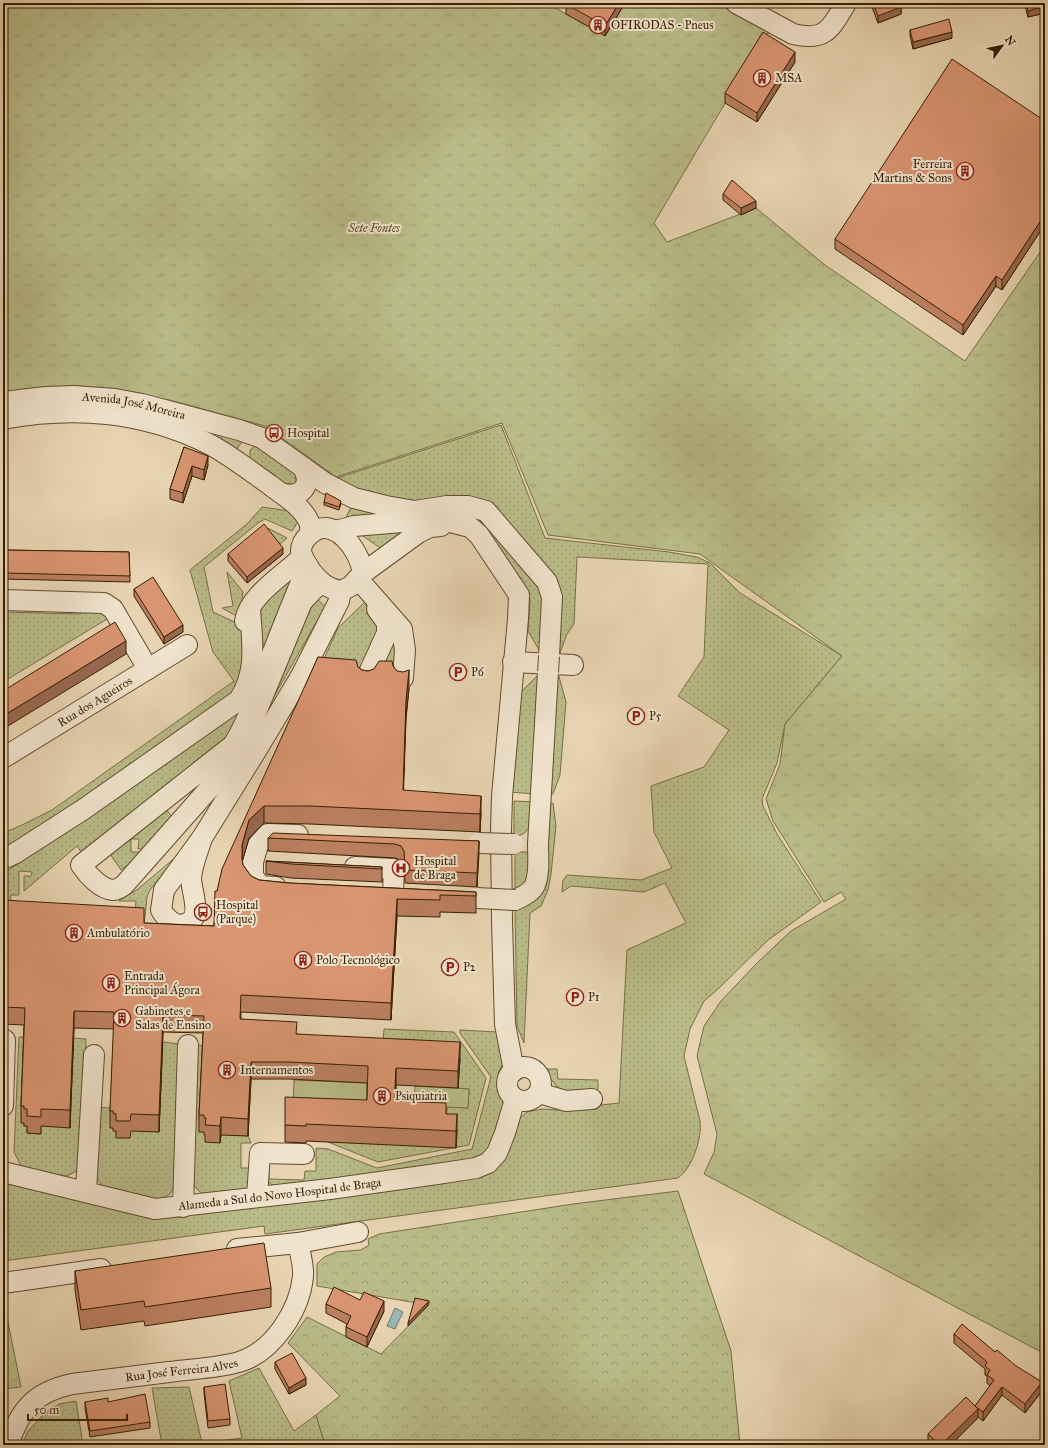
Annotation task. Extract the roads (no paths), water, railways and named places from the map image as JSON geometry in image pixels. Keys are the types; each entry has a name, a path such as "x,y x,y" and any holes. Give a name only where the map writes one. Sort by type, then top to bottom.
{"street":[{"path":"736,3 793,34 804,37 824,33 832,27 846,3"},
{"name":"Avenida José Moreira","path":"3,402 60,396 88,396 142,404 239,430 262,438 325,483 354,498 415,511 448,506 468,506 486,511 547,582 552,597 538,864 534,886 524,896 515,900 469,897"},
{"name":"Avenida José Moreira","path":"3,419 34,414 93,412 143,420 184,433 208,444 281,493 306,515 310,524 310,534"},
{"path":"241,465 240,458 244,447 254,439 262,438"},
{"path":"202,838 191,878 195,913 191,921 183,926 173,924 165,917 154,911 164,890 202,838 302,676 339,601 353,582 362,562 352,545 310,508 303,489 307,480 303,467"},
{"path":"281,493 289,496 303,489 325,483"},
{"path":"448,522 442,526 430,527 418,533 353,582 328,587 322,583 305,562 301,550 304,541 310,534 316,530 324,528 334,530 354,526 438,519 470,527 480,535 519,595 502,796 501,838 504,1024 514,1071"},
{"path":"305,562 291,604 250,711 239,736 233,745 81,865 89,877 113,890 119,889 231,764 245,739 302,602 322,583"},
{"path":"3,859 14,854 84,809 239,700 249,681 245,619 255,600 265,588 305,562"},
{"path":"353,582 380,612 387,623 387,633 367,677"},
{"path":"353,582 402,629 405,650 403,678"},
{"path":"3,600 104,603 113,609 148,669"},
{"name":"Rua dos Agueiros","path":"3,758 188,645"},
{"path":"513,662 573,665"},
{"path":"298,889 260,886 253,876 261,863 258,845 268,834 313,837"},
{"path":"472,843 538,844"},
{"path":"341,860 395,859 393,893"},
{"path":"3,1106 5,1040"},
{"path":"183,1206 188,1045"},
{"path":"86,1191 94,1055"},
{"path":"520,1068 526,1068 536,1072 541,1082 539,1093 536,1097 529,1101 516,1099 510,1094 507,1084 509,1076 520,1068"},
{"path":"539,1093 566,1101 592,1099"},
{"name":"Alameda a Sul do Novo Hospital de Braga","path":"3,1172 155,1209 257,1198 476,1168 488,1163 497,1153 516,1099"},
{"path":"257,1198 260,1153 304,1154"},
{"path":"216,1252 298,1243 358,1232"},
{"name":"Rua José Ferreira Alves","path":"8,1445 19,1417 28,1406 43,1393 57,1387 210,1367 239,1362 257,1353 272,1341 284,1326 293,1310 303,1275 298,1243"},
{"path":"3,1283 118,1267"}],"water":[{"path":"395,1308 403,1312 395,1329 387,1326"}],"place":[{"name":"OFIRODAS - Pneus","path":"598,25"},
{"name":"MSA","path":"762,78"},
{"name":"Ferreira Martins & Sons","path":"965,171"},
{"name":"Hospital","path":"274,433"},
{"name":"P6","path":"458,672"},
{"name":"P5","path":"636,716"},
{"name":"Hospital de Braga","path":"401,868"},
{"name":"Hospital (Parque)","path":"203,912"},
{"name":"Ambulatório","path":"74,933"},
{"name":"Polo Tecnológico","path":"303,960"},
{"name":"P2","path":"450,967"},
{"name":"Entrada Principal Ágora","path":"111,983"},
{"name":"P1","path":"575,997"},
{"name":"Gabinetes e Salas de Ensino","path":"122,1018"},
{"name":"Internamentos","path":"227,1070"},
{"name":"Psiquiatria","path":"382,1096"}],"park label":[{"name":"Sete Fontes","path":"374,228"}]}
